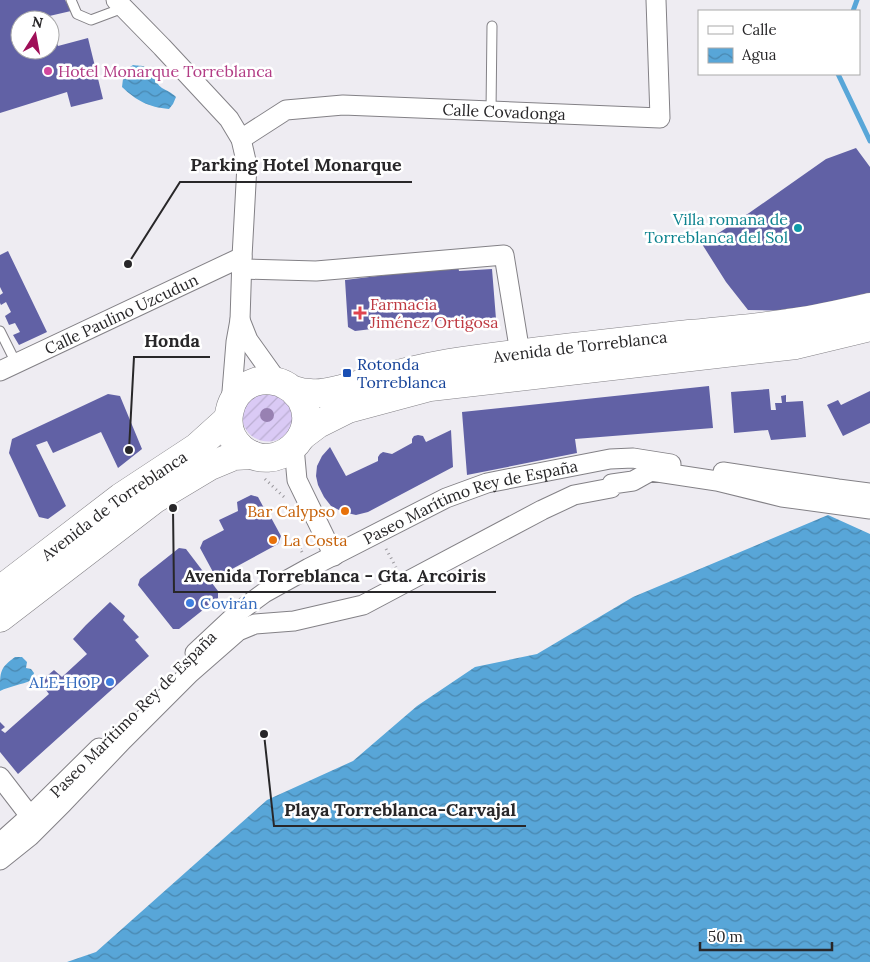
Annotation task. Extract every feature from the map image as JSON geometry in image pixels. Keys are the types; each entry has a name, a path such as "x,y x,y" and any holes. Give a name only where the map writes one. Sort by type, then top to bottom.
{"main road":[{"name":"Avenida de Torreblanca","path":"286,386 313,394 342,389 424,367 520,353 790,323 870,307"},
{"name":"Avenida de Torreblanca","path":"298,442 318,424 348,409 430,387 796,345 870,327"},
{"path":"267,380 286,386 301,400 306,424 298,442 285,454 259,463 234,440 230,430 229,412 237,394 245,386 267,380"},
{"name":"Avenida de Torreblanca","path":"0,590 121,497 197,447 229,412"},
{"name":"Avenida de Torreblanca","path":"0,618 155,500 210,466 234,456 259,463"}],"street":[{"name":"Calle Covadonga","path":"241,139 286,110 343,105 660,118 656,0"},
{"path":"119,4 229,119 241,139 248,165 240,320 229,412"},
{"path":"242,263 316,271 504,255 520,353"},
{"name":"Calle Paulino Uzcudun","path":"8,367 242,263"},
{"path":"240,320 248,340 286,386"},
{"path":"298,442 297,480 334,556"},
{"name":"Paseo Marítimo Rey de España","path":"0,843 241,610 264,593 309,568 446,498 487,483 610,459 633,458 838,489 870,492"},
{"path":"259,463 297,480"},
{"path":"0,860 30,836 190,673 238,630 255,624 294,621 363,605 574,495 611,488 612,484 633,481 651,471 717,481 782,497 870,508"},
{"path":"0,777 30,816"}],"lane":[{"path":"71,0 77,14 91,20 119,4"},
{"path":"491,111 492,26"},
{"path":"0,331 8,367"}],"path":[{"path":"259,463 284,496 288,505"},
{"path":"378,532 404,584"},
{"path":"304,539 306,544 300,548 309,568"}],"shaded area":[{"path":"266,391 283,396 293,415 292,425 287,433 280,439 272,441 256,439 249,434 244,426 242,417 246,403 253,397"}],"water":[{"path":"133,65 148,69 159,86 176,97 169,109 155,107 143,102 122,87 124,71"},
{"path":"828,515 870,534 870,962 67,962 96,952 267,800 353,761 417,706 475,667 537,654 633,597"},
{"path":"15,657 22,657 27,662 26,668 31,669 34,673 32,680 0,691 2,671 6,664"}],"building":[{"name":"Hotel Monarque Torreblanca","path":"0,0 65,0 71,11 60,14 60,10 10,10 10,60 60,60 60,45 88,38 103,99 71,107 67,92 0,113"},
{"name":"Villa romana de Torreblanca del Sol","path":"856,148 870,167 870,294 792,311 748,310 726,282 702,244 826,159"},
{"path":"8,251 47,332 19,345 13,335 20,332 15,323 9,325 5,316 11,312 6,302 1,305 0,303 0,295 3,293 0,287 0,255"},
{"path":"458,266 459,271 492,269 496,319 465,322 464,318 355,331 348,327 345,280"},
{"path":"709,386 713,428 575,439 577,453 467,475 462,412"},
{"path":"769,389 771,410 776,410 775,403 782,403 781,396 786,395 786,402 803,401 806,437 771,440 768,430 734,433 731,392"},
{"path":"870,391 870,423 843,436 827,405 838,400 841,405"},
{"path":"108,394 120,396 142,449 118,468 101,432 53,453 47,441 36,445 66,506 48,519 39,517 9,453 12,439"},
{"path":"451,430 453,467 368,512 356,515 343,512 331,506 318,485 316,476 317,466 322,456 330,447 346,476 378,461 378,457 383,452 392,454 412,443 414,436 423,436 426,442"},
{"path":"251,495 258,497 268,512 281,536 278,544 221,575 213,572 200,548 203,541 224,530 219,520 238,511 237,502"},
{"path":"179,548 186,549 218,591 218,598 179,629 173,629 138,585 140,579"},
{"path":"110,602 125,616 123,620 139,637 135,640 149,656 18,774 0,752 0,722 5,727 1,730 5,733 49,694 40,682 54,670 62,677 87,654 73,639"}],"waterway":[{"path":"853,10 857,0"},
{"path":"838,75 870,141"}],"place":[{"name":"Hotel Monarque Torreblanca","path":"48,71"},
{"name":"Villa romana de Torreblanca del Sol","path":"798,228"},
{"name":"Parking Hotel Monarque","path":"128,264"},
{"name":"Farmacia Jiménez Ortigosa","path":"360,313"},
{"name":"Rotonda Torreblanca","path":"347,373"},
{"name":"Honda","path":"129,450"},
{"name":"Avenida Torreblanca - Gta. Arcoiris","path":"173,508"},
{"name":"Bar Calypso","path":"345,511"},
{"name":"La Costa","path":"273,540"},
{"name":"Covirán","path":"190,603"},
{"name":"ALE-HOP","path":"110,682"},
{"name":"Playa Torreblanca-Carvajal","path":"264,734"}]}
